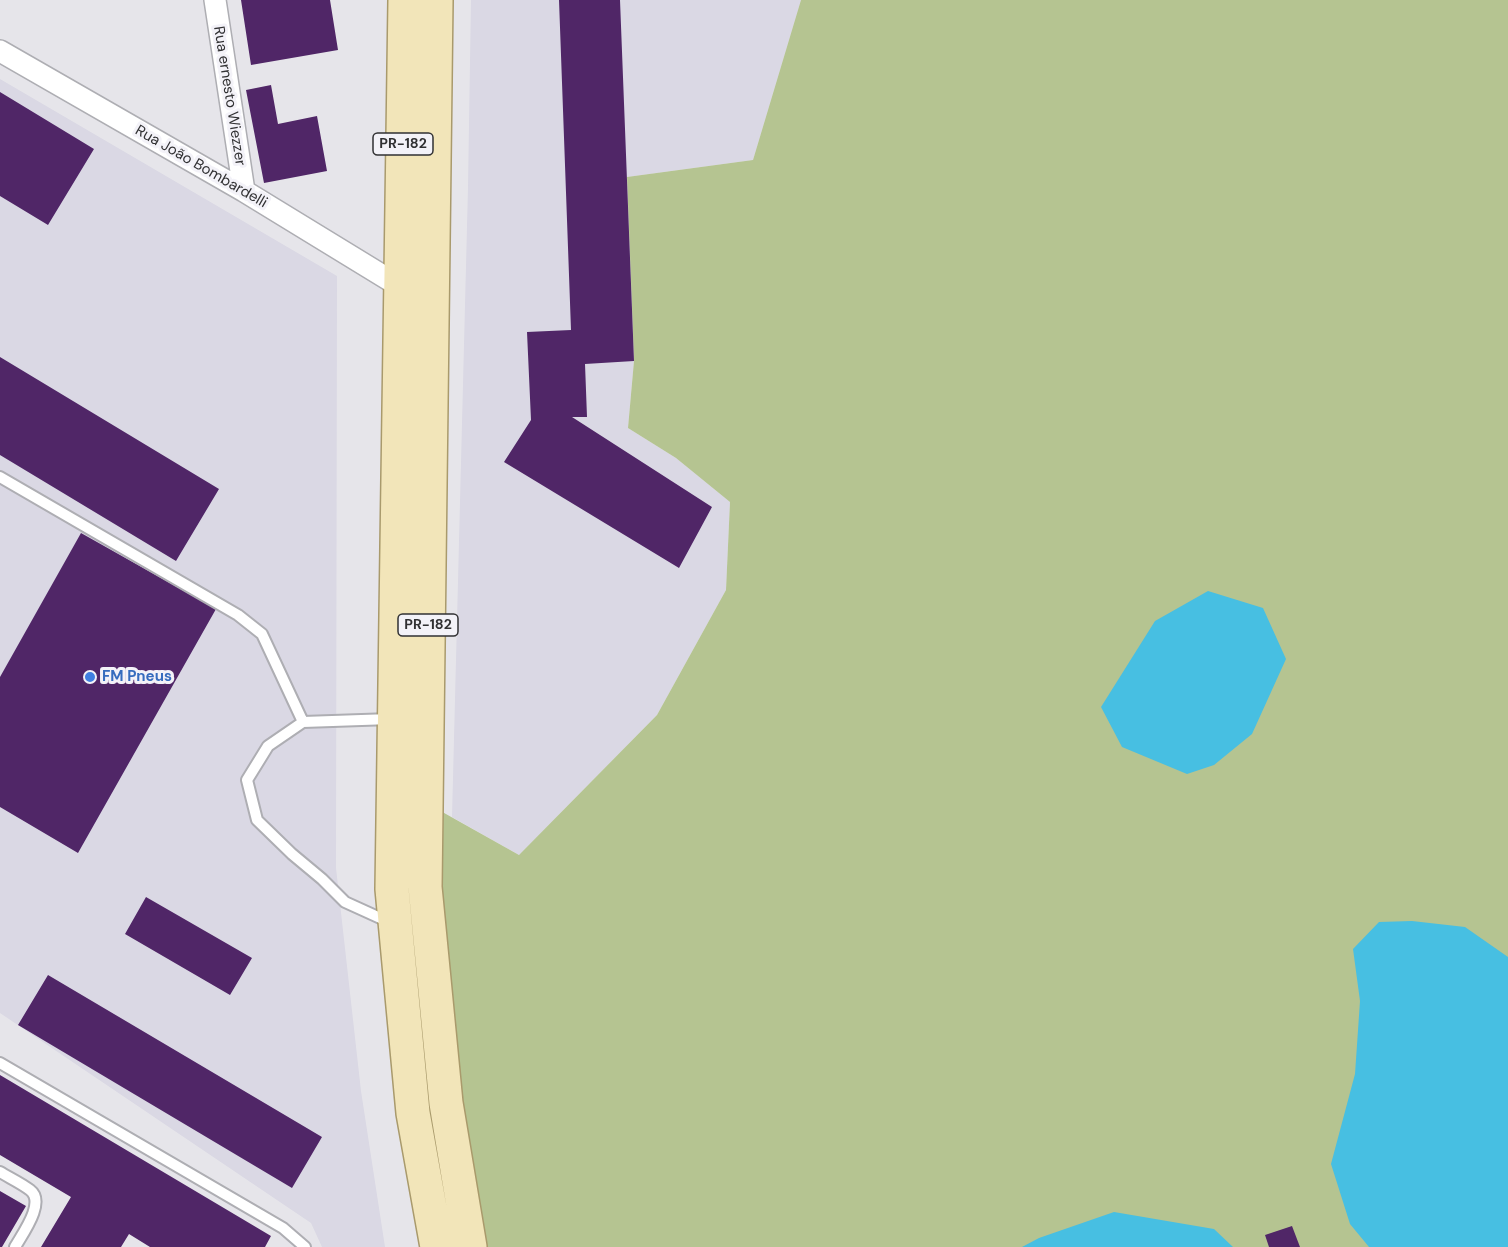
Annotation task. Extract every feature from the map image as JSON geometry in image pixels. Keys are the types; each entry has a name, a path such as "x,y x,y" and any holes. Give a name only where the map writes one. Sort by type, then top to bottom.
{"main road":[{"name":"PR-182","path":"405,0 392,889 412,1113 437,1247"},
{"name":"PR-182","path":"436,0 425,887 446,1103 470,1247"}],"street":[{"name":"Rua ernesto Wiezzer","path":"215,0 244,191"},
{"name":"Rua João Bombardelli","path":"0,51 244,191 401,287"}],"lane":[{"path":"0,477 238,615 262,634 303,722"},
{"path":"394,719 303,722 268,746 247,780 257,820 345,902 396,925"},
{"path":"0,1063 283,1228 304,1247"},
{"path":"0,1172 32,1191 36,1199 35,1208 15,1247"}],"shaded area":[{"path":"471,0 801,0 753,160 627,177 634,361 628,428 676,458 730,502 726,590 657,715 519,855 452,817"},
{"path":"0,79 337,276 336,868 361,1091 385,1247 322,1247 311,1223 0,1013"}],"green space":[{"path":"801,0 1508,0 1508,1247 480,1247 435,899 437,809 519,855 657,715 726,590 730,502 676,458 628,428 634,361 627,177 753,160"}],"water":[{"path":"1208,591 1263,608 1286,659 1252,734 1214,765 1187,774 1122,747 1101,707 1155,621"},
{"path":"1412,921 1465,927 1508,957 1508,1247 1369,1247 1350,1224 1331,1164 1355,1074 1360,1001 1353,949 1379,922"},
{"path":"1114,1212 1214,1229 1233,1247 1022,1247 1039,1238"}],"building":[{"path":"241,0 330,0 338,50 251,65"},
{"path":"559,0 620,0 634,361 585,364 587,417 572,417 712,507 679,568 504,462 531,420 527,332 571,330"},
{"path":"271,85 278,124 317,116 327,171 264,183 246,90"},
{"path":"0,92 94,149 48,225 0,196"},
{"path":"0,357 219,489 176,561 0,455"},
{"path":"81,533 216,609 78,853 0,807 0,677"},
{"path":"146,897 252,958 230,995 125,934"},
{"path":"48,975 322,1137 292,1188 18,1025"},
{"path":"0,1075 271,1236 265,1247 150,1247 129,1234 121,1247 41,1247 71,1197 0,1155"},
{"path":"0,1191 26,1206 2,1247 0,1247"},
{"path":"1292,1226 1300,1247 1269,1247 1265,1235"}],"place":[{"name":"FM Pneus","path":"90,677"}]}
